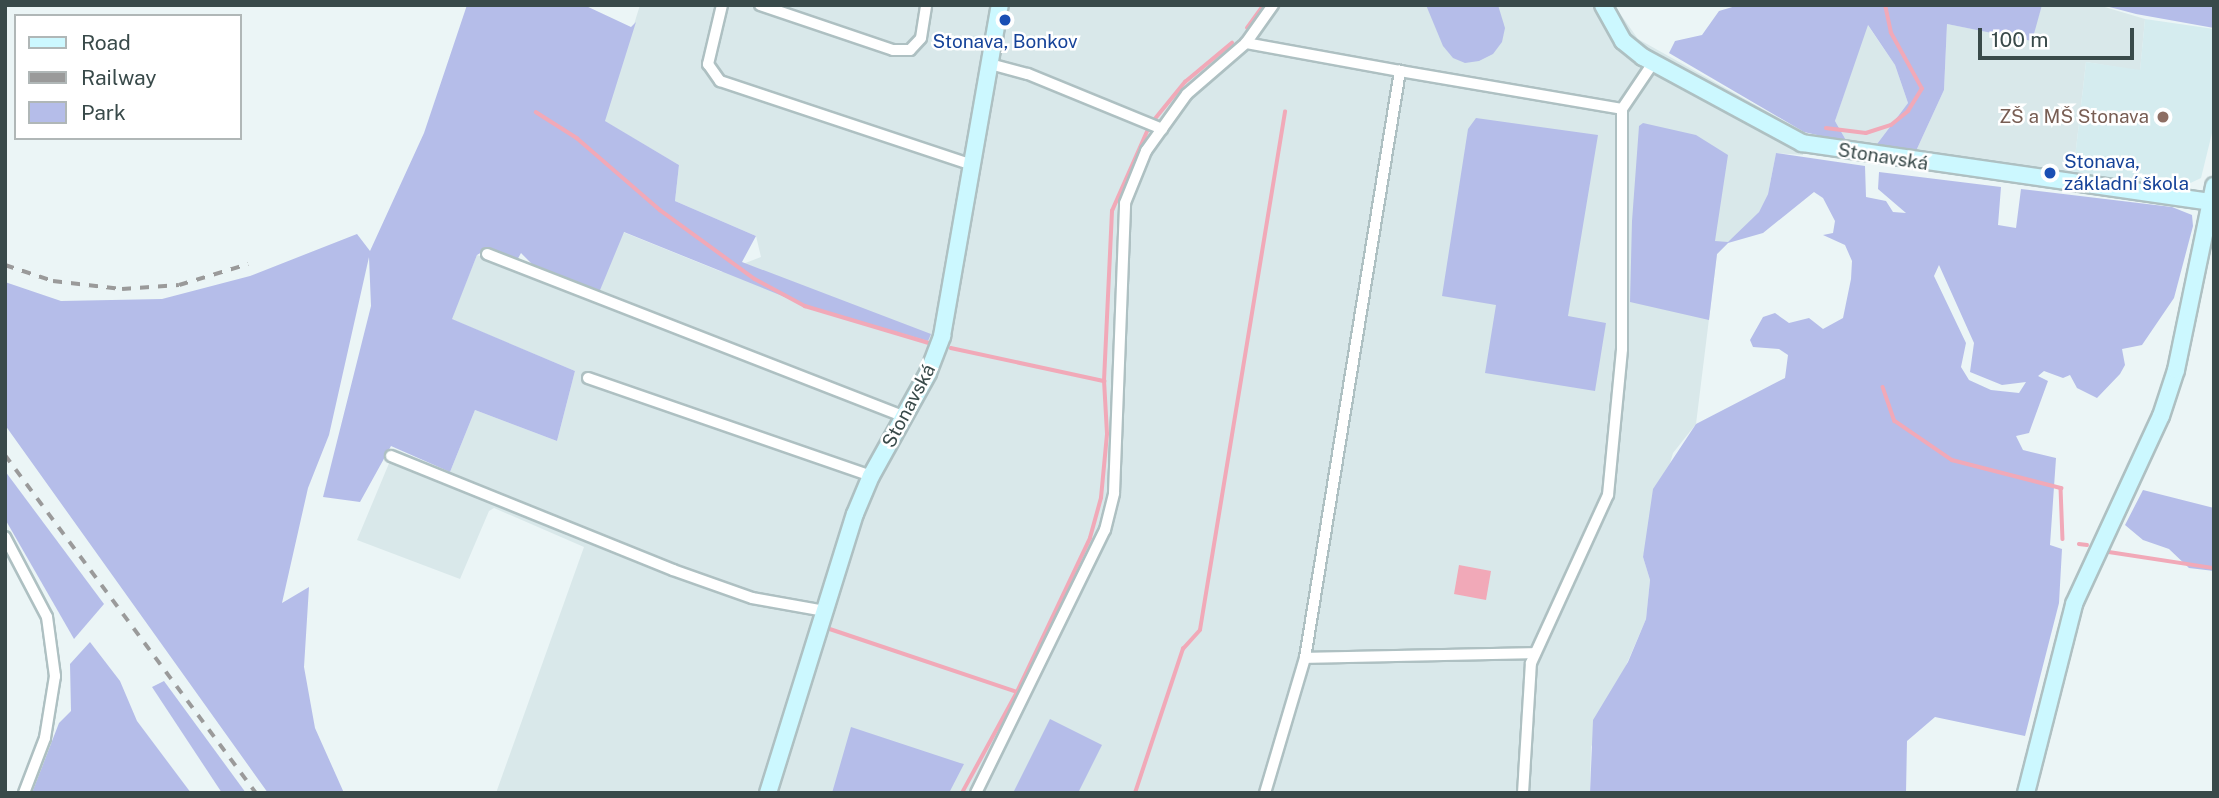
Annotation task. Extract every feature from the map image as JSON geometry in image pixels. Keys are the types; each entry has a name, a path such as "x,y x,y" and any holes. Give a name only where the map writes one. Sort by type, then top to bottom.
{"street":[{"path":"722,5 708,64 710,73 720,81 972,166"},
{"path":"761,5 902,50 910,50 920,38 926,5"},
{"name":"Stonavská","path":"768,793 871,476 904,417 942,336 1000,5"},
{"path":"976,793 1105,530 1114,493 1125,203 1146,151 1187,94 1246,43 1273,5"},
{"name":"Stonavská","path":"1603,5 1623,40 1653,63 1802,143 1868,155 2212,194"},
{"path":"1246,43 1622,110"},
{"path":"1523,793 1524,724 1535,653 1608,495 1622,349 1622,110 1653,63"},
{"path":"989,65 1028,74 1162,129"},
{"path":"1265,793 1304,658 1400,71"},
{"path":"2026,793 2074,604 2155,428 2176,370 2212,194"},
{"path":"487,254 904,417"},
{"path":"589,378 871,476"},
{"path":"391,456 673,570 752,598 825,611"},
{"path":"5,537 47,617 55,676 45,738 24,793"},
{"path":"1304,658 1535,653"}],"shaded area":[{"path":"640,5 1614,5 1638,39 1804,132 1803,155 1776,153 1768,194 1759,212 1717,254 1696,424 1673,453 1643,557 1650,580 1646,619 1591,747 1590,793 496,793 584,547 494,508 489,511 460,579 357,540 395,449 450,472 475,410 557,441 575,371 451,319 477,255 597,295 623,232 722,272 761,257 756,236 675,201 679,165 604,121"},
{"path":"2042,5 2098,5 2145,19 2140,71 2086,62 2073,175 1916,151 1944,90 1947,24 2031,40"},
{"path":"2145,19 2214,29 2214,125 2201,178 2182,187 2073,175 2086,62 2140,70"},
{"path":"1867,24 1895,65 1908,103 1877,144 1847,142 1835,121"},
{"path":"1459,565 1491,571 1486,600 1454,594"}],"green space":[{"path":"467,5 584,5 631,27 636,22 605,121 679,165 675,201 756,236 742,262 931,334 928,341 807,306 624,232 598,295 537,269 521,253 516,262 487,249 477,255 452,319 575,371 557,441 475,410 450,472 391,446 360,502 323,497 371,306 369,257 329,435 308,488 282,603 309,587 304,667 315,728 344,793 268,793 5,425 5,282 61,301 162,299 250,276 357,234 370,251 424,133"},
{"path":"1426,5 1498,5 1505,28 1502,42 1493,54 1479,61 1465,63 1453,58 1443,46"},
{"path":"1739,5 2042,5 2032,41 1947,24 1944,90 1916,151 1877,144 1908,103 1895,65 1868,25 1835,121 1847,142 1804,132 1669,53 1675,41 1702,35 1719,11"},
{"path":"2102,5 2214,5 2214,28 2136,14"},
{"path":"1476,118 1598,135 1568,316 1606,323 1595,391 1485,373 1496,305 1442,296 1468,129"},
{"path":"1643,123 1696,135 1728,155 1715,241 1728,242 1759,212 1768,194 1776,153 1865,166 1866,197 1886,201 1893,212 1906,213 1878,189 1879,172 2001,187 1998,225 2016,228 2021,189 2172,207 2192,215 2193,226 2174,298 2142,345 2122,349 2125,365 2120,374 2097,398 2077,388 2070,375 2063,378 2044,371 2038,376 2048,381 2029,433 2016,436 2023,450 2056,458 2050,545 2062,549 2059,603 2025,736 1935,717 1907,741 1906,793 1590,793 1593,720 1628,662 1646,619 1650,580 1643,557 1653,489 1696,424 1785,378 1788,355 1779,349 1753,347 1750,340 1763,317 1775,313 1789,323 1809,318 1823,329 1843,318 1851,279 1852,261 1845,245 1823,235 1833,233 1835,221 1823,198 1814,192 1763,233 1728,243 1717,254 1709,320 1630,302 1632,221 1639,126","holes":["1939,265 1974,343 1970,372 2002,385 2026,382 2019,393 1991,390 1969,380 1961,367 1966,343 1934,276"]},
{"path":"5,471 104,604 74,639 5,519"},
{"path":"2143,490 2214,508 2214,571 2189,568 2169,549 2143,540 2125,525"},
{"path":"90,642 120,681 137,721 191,793 32,793 59,723 71,711 70,664"},
{"path":"164,681 246,793 222,793 152,687"},
{"path":"1050,719 1102,745 1078,793 1013,793"},
{"path":"851,727 964,764 949,793 832,793"}],"waterway":[{"path":"1247,28 1264,5"},
{"path":"1826,128 1866,133 1891,125 1908,111 1922,89 1891,33 1885,5"},
{"path":"1154,120 1185,82 1232,43"},
{"path":"536,112 577,138 660,210 755,279 805,306 929,343"},
{"path":"1135,793 1183,649 1200,630 1285,112"},
{"path":"962,793 1017,692 1090,538 1101,498 1107,434 1104,381 1112,211 1149,127"},
{"path":"951,348 1104,381"},
{"path":"1883,387 1895,421 1952,460 2061,488 2063,539"},
{"path":"2079,544 2087,545"},
{"path":"2109,552 2214,568"},
{"path":"827,628 1017,692"}],"railway":[{"path":"5,265 53,281 122,289 179,285 248,264"},
{"path":"5,455 256,793"}],"place":[{"name":"Stonava, Bonkov","path":"1005,20"},
{"name":"ZŠ a MŠ Stonava","path":"2163,117"},
{"name":"Stonava, základní škola","path":"2050,173"}]}
